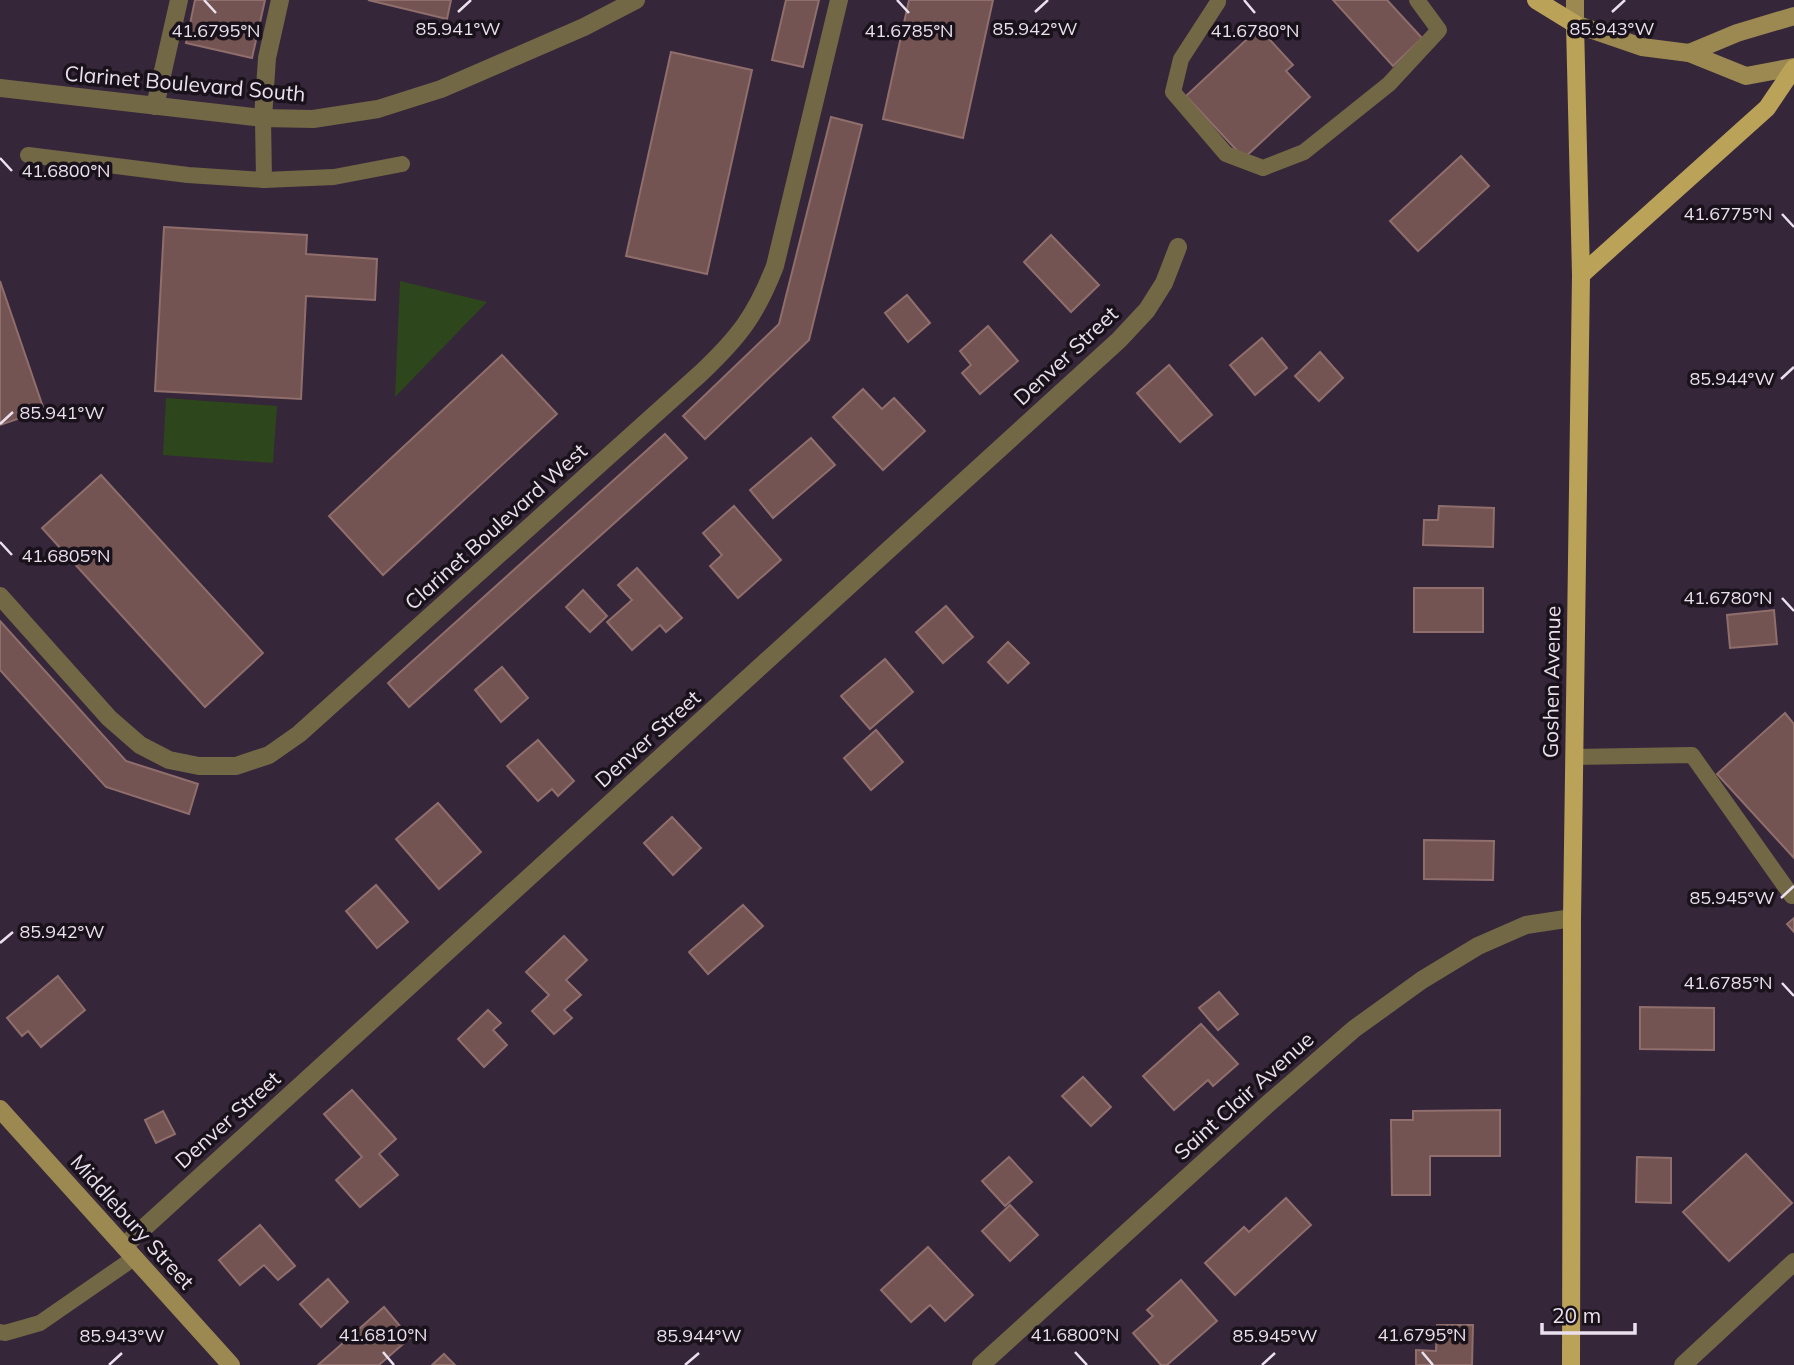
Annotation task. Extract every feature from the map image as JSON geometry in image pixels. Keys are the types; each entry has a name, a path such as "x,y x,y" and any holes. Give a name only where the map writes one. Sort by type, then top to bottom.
{"main road":[{"path":"1536,0 1574,24"},
{"name":"Goshen Avenue","path":"1572,1365 1572,918 1581,275 1574,24"},
{"path":"1581,275 1766,108 1794,67"}],"street":[{"path":"155,106 179,0"},
{"path":"263,118 267,58 280,0"},
{"name":"Clarinet Boulevard South","path":"0,88 263,118 313,119 378,109 441,89 584,27 636,0"},
{"name":"Clarinet Boulevard West","path":"0,596 109,718 140,745 169,760 199,766 236,766 269,755 299,734 701,373 728,347 747,323 764,294 775,266 839,0"},
{"name":"Goshen Avenue","path":"1574,24 1575,0"},
{"path":"1689,53 1737,33 1794,16"},
{"path":"1574,24 1642,47 1689,53 1746,76 1794,67"},
{"name":"Denver Street","path":"129,1252 1119,340 1153,301 1164,283 1178,247"},
{"name":"Saint Clair Avenue","path":"981,1365 1354,1029 1422,980 1478,946 1526,925 1572,918"},
{"name":"Middlebury Street","path":"0,1109 231,1365"},
{"path":"1683,1365 1794,1262"}],"lane":[{"path":"1218,0 1181,59 1173,92 1226,154 1263,168 1304,152 1389,84 1439,30 1417,0"},
{"path":"263,118 264,180"},
{"path":"28,155 188,175 264,180 334,177 402,164"},
{"path":"1574,757 1692,755 1792,896"},
{"path":"0,1332 40,1323 129,1252"}],"green space":[{"path":"400,281 487,302 395,397"},
{"path":"166,398 277,406 273,463 163,455"}],"building":[{"path":"195,0 265,0 252,58 186,43"},
{"path":"368,0 451,0 447,19"},
{"path":"786,0 819,0 803,67 772,60"},
{"path":"909,0 993,0 963,138 883,119"},
{"path":"1333,0 1387,0 1422,38 1393,66"},
{"path":"1259,28 1293,65 1286,71 1310,97 1244,158 1186,96"},
{"path":"671,52 752,70 707,274 626,256"},
{"path":"831,117 862,125 809,340 705,439 683,416 779,324"},
{"path":"1461,156 1489,186 1418,251 1390,221"},
{"path":"164,227 307,235 306,254 377,259 375,300 306,296 301,399 155,391"},
{"path":"1051,235 1099,285 1071,312 1024,262"},
{"path":"0,281 44,410 0,425"},
{"path":"907,295 930,323 908,342 885,313"},
{"path":"988,326 1018,361 980,394 962,373 971,365 960,351"},
{"path":"1262,338 1287,368 1255,395 1230,365"},
{"path":"1320,352 1343,378 1319,401 1295,376"},
{"path":"502,355 557,414 383,575 329,516"},
{"path":"1169,365 1212,415 1180,442 1137,393"},
{"path":"863,389 882,409 894,398 925,431 883,470 833,417"},
{"path":"665,434 687,458 409,707 388,683"},
{"path":"811,438 835,465 773,518 750,490"},
{"path":"101,475 263,653 205,707 42,528"},
{"path":"734,506 781,560 738,598 710,566 722,555 703,533"},
{"path":"1439,506 1494,508 1493,547 1423,545 1424,520 1438,520"},
{"path":"637,568 682,618 666,632 660,625 632,650 607,622 632,600 618,585"},
{"path":"1414,588 1483,588 1483,632 1414,632"},
{"path":"583,590 607,616 590,632 566,607"},
{"path":"946,606 973,637 943,663 916,632"},
{"path":"1774,610 1777,644 1730,648 1727,615"},
{"path":"0,621 126,761 198,784 189,814 106,787 0,670"},
{"path":"1008,642 1029,663 1008,683 988,662"},
{"path":"885,659 913,692 870,729 841,696"},
{"path":"502,667 528,698 501,722 475,690"},
{"path":"1785,713 1794,724 1794,858 1717,774"},
{"path":"876,730 903,762 871,790 844,758"},
{"path":"538,740 574,781 558,796 552,789 538,801 507,766"},
{"path":"438,803 481,852 439,889 396,839"},
{"path":"672,817 701,848 673,875 644,843"},
{"path":"1424,840 1494,841 1493,880 1424,879"},
{"path":"376,885 408,922 377,948 346,911"},
{"path":"743,905 763,926 708,974 689,952"},
{"path":"1794,918 1794,932 1787,924"},
{"path":"564,936 587,960 566,980 581,995 564,1010 572,1018 554,1034 532,1011 549,995 526,972"},
{"path":"58,976 85,1010 41,1047 28,1031 22,1036 7,1018"},
{"path":"1219,992 1238,1014 1218,1030 1199,1008"},
{"path":"1640,1007 1714,1008 1714,1050 1640,1049"},
{"path":"488,1010 501,1023 493,1030 507,1045 484,1067 458,1039"},
{"path":"1201,1024 1238,1064 1213,1086 1208,1080 1174,1110 1143,1076"},
{"path":"1083,1077 1111,1107 1091,1126 1062,1096"},
{"path":"352,1090 396,1139 379,1154 398,1175 360,1207 336,1180 362,1157 324,1114"},
{"path":"1500,1110 1500,1156 1430,1156 1430,1195 1392,1195 1391,1120 1413,1120 1413,1111"},
{"path":"163,1111 175,1134 156,1143 145,1120"},
{"path":"1746,1154 1792,1203 1729,1261 1683,1212"},
{"path":"1009,1157 1032,1182 1005,1206 982,1181"},
{"path":"1637,1157 1671,1158 1671,1203 1636,1202"},
{"path":"1286,1198 1311,1225 1235,1295 1205,1263 1244,1227 1249,1232"},
{"path":"1010,1205 1038,1235 1010,1261 982,1231"},
{"path":"260,1225 295,1266 278,1280 264,1265 240,1285 219,1260"},
{"path":"928,1247 973,1295 945,1321 930,1305 911,1322 881,1290"},
{"path":"328,1279 348,1302 321,1327 300,1304"},
{"path":"1181,1280 1217,1321 1167,1365 1161,1365 1133,1333 1153,1316 1147,1310"},
{"path":"384,1307 410,1338 379,1365 318,1365"},
{"path":"1437,1325 1473,1325 1472,1365 1416,1365 1416,1350 1436,1351"},
{"path":"444,1354 455,1365 432,1365"}]}
